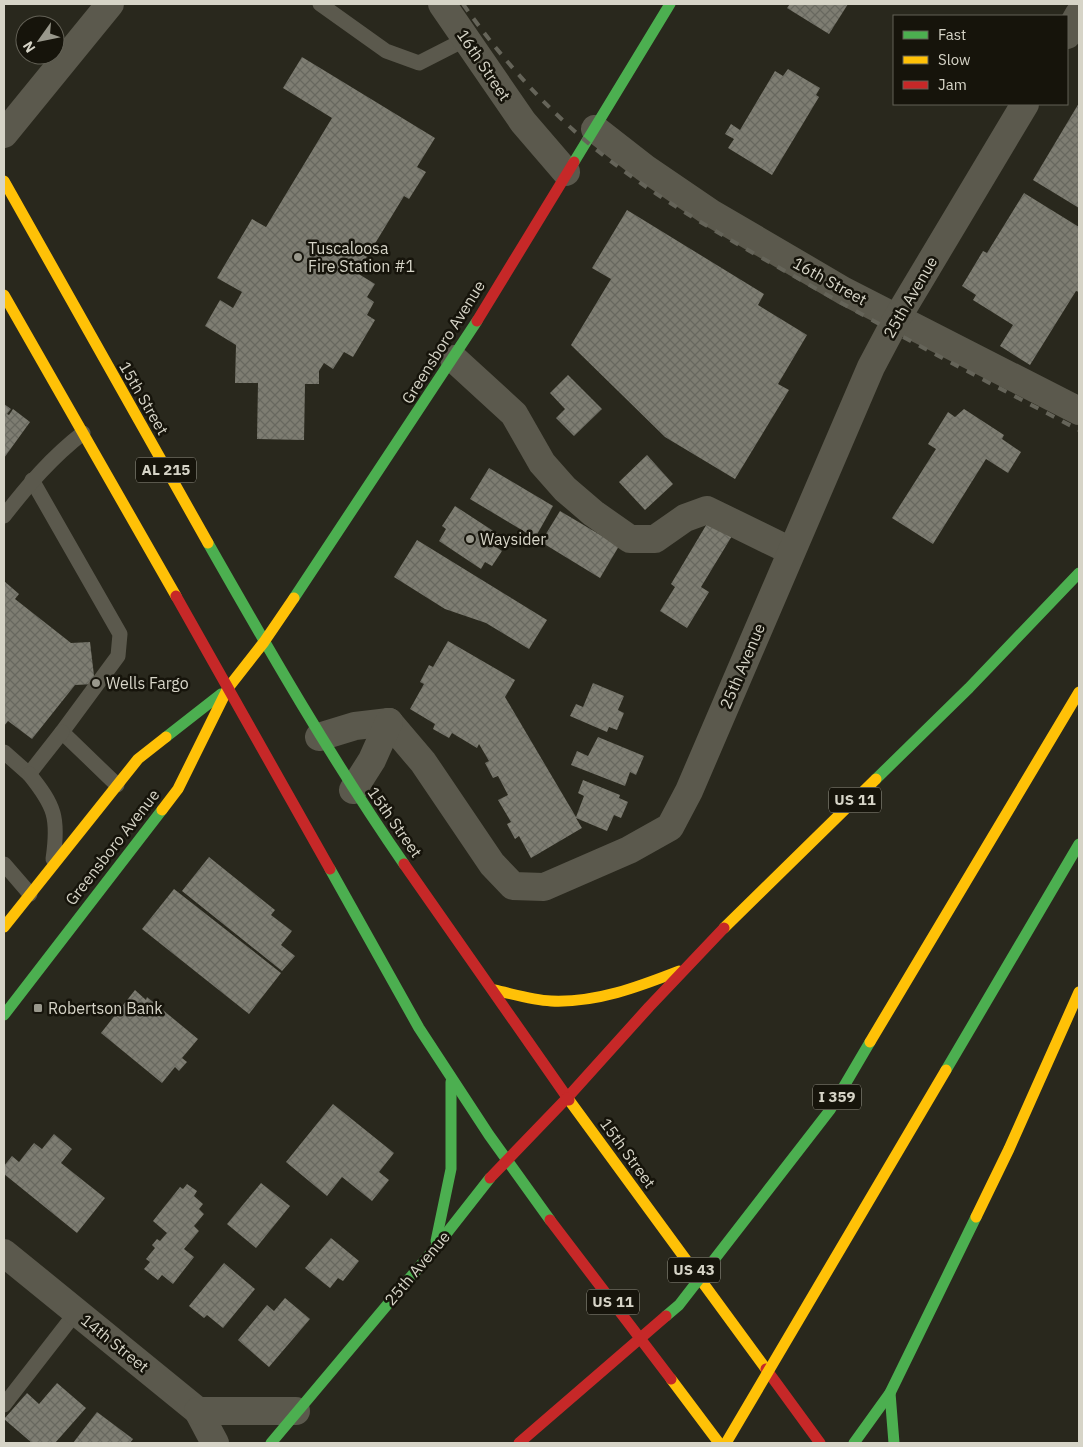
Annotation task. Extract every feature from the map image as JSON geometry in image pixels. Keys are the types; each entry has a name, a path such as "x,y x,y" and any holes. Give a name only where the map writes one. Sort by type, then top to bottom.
{"main road":[{"name":"Greensboro Avenue","path":"4,1015 178,789 228,688 264,642 454,359 566,172 595,129 670,4"},
{"name":"15th Street","path":"4,180 264,642 352,790 494,990 567,1098 820,1443"},
{"name":"AL 215","path":"4,295 228,688"},
{"name":"US 11","path":"567,1098 740,912 969,688 1079,573"},
{"name":"Greensboro Avenue","path":"4,927 138,759 228,688"},
{"path":"228,688 418,1028 451,1082 507,1161"},
{"name":"I 359","path":"518,1443 679,1305 830,1110 1079,692"},
{"path":"726,1443 1079,844"},
{"path":"494,990 550,1001 609,996 688,968"},
{"path":"854,1443 890,1393 1009,1149 1079,992"},
{"path":"435,1248 451,1169 451,1082"},
{"name":"25th Avenue","path":"271,1443 435,1248 486,1183 567,1098"},
{"name":"US 11","path":"507,1161 719,1443"},
{"path":"890,1393 894,1443"}],"street":[{"path":"4,134 110,4"},
{"name":"16th Street","path":"442,4 522,122 566,172"},
{"path":"1068,32 1079,14"},
{"name":"25th Avenue","path":"389,722 423,762 497,870 513,886 544,887 629,850 670,827 689,791 871,367 897,318 1024,105"},
{"name":"16th Street","path":"595,129 645,168 711,213 844,291 1079,411"},
{"path":"454,359 514,414 542,463 565,489 593,513 630,539 655,539 685,518 707,510 791,551"},
{"path":"319,737 355,726 389,722"},
{"path":"352,790 372,760 389,722"},
{"name":"14th Street","path":"4,1254 77,1311 198,1411 215,1443"},
{"path":"198,1411 296,1411"}],"lane":[{"path":"320,4 386,51 419,63 466,40"},
{"path":"4,516 32,480 62,449 83,433"},
{"path":"29,774 118,656 120,634 32,480"},
{"path":"62,732 117,785"},
{"path":"4,752 29,774 42,790 54,811 57,833 52,866"},
{"path":"4,864 30,894"},
{"path":"4,1405 77,1311"}],"building":[{"path":"790,4 848,4 829,34 787,8"},
{"name":"Tuscaloosa Fire Station #1","path":"302,57 435,138 417,167 426,172 409,199 404,196 357,273 375,284 367,297 374,302 367,315 375,320 353,357 344,352 333,369 324,363 319,371 319,384 305,384 304,440 257,439 258,383 235,383 236,345 205,326 220,300 233,308 242,292 217,278 252,219 266,227 332,118 283,88"},
{"path":"788,69 820,88 816,95 819,97 772,175 728,148 734,139 725,134 731,124 740,130 775,71 783,76"},
{"path":"1079,103 1079,208 1033,180"},
{"path":"1024,193 1079,227 1079,292 1076,291 1030,365 1000,346 1013,325 973,300 976,295 962,286 983,251 987,253"},
{"path":"627,210 764,294 758,305 807,335 778,384 789,390 735,479 665,437 571,345 611,279 592,268"},
{"path":"568,375 602,409 574,436 556,418 565,409 550,393"},
{"path":"4,404 11,409 7,414 9,415 13,409 30,422 4,458"},
{"path":"964,409 1004,435 1002,439 1021,452 1008,473 986,459 933,544 892,518 936,449 928,444 948,412 955,417"},
{"path":"647,455 673,484 645,510 619,482"},
{"path":"489,468 553,506 535,538 470,499"},
{"name":"Waysider","path":"455,506 501,536 495,546 502,551 492,566 485,562 481,569 439,541 446,529 442,526"},
{"path":"560,511 619,546 600,578 541,542"},
{"path":"708,522 732,536 701,587 709,592 687,628 660,611 675,587 671,584"},
{"path":"417,540 547,620 529,649 486,623 445,609 394,577"},
{"path":"4,581 19,594 15,599 71,643 90,642 95,684 75,685 32,739 8,721 4,726"},
{"path":"448,641 515,680 505,697 576,817 584,796 578,793 583,780 620,795 619,798 628,802 621,818 614,815 607,831 576,818 582,828 531,858 519,836 515,839 507,824 511,822 498,800 508,795 498,776 493,778 485,763 489,761 479,744 477,748 452,733 449,738 433,729 435,724 410,709 424,684 420,682 429,665 433,667"},
{"path":"593,683 624,696 618,710 624,713 617,730 609,727 607,732 570,716 576,704 583,707"},
{"path":"598,737 644,756 636,775 630,772 625,786 571,765 577,751 588,756"},
{"path":"209,857 275,910 271,915 292,931 281,945 295,956 282,971 182,891"},
{"path":"174,889 281,973 249,1014 142,929"},
{"path":"135,990 146,1000 147,997 198,1039 182,1058 187,1062 179,1071 175,1067 162,1083 101,1033"},
{"path":"333,1104 394,1153 379,1172 389,1180 372,1201 342,1177 327,1196 286,1162"},
{"path":"54,1134 72,1149 61,1163 105,1198 77,1233 4,1174 4,1166 12,1156 19,1162 34,1143 42,1149"},
{"path":"261,1183 290,1206 256,1248 227,1224"},
{"path":"187,1184 197,1191 194,1196 203,1204 199,1209 204,1214 194,1226 199,1231 184,1249 194,1257 173,1284 162,1275 158,1280 144,1269 150,1262 146,1259 155,1248 152,1245 157,1239 160,1241 167,1233 153,1221 180,1187 183,1189"},
{"path":"331,1238 359,1261 343,1281 338,1278 330,1288 305,1268"},
{"path":"224,1263 255,1289 223,1328 207,1315 204,1318 189,1306"},
{"path":"285,1298 310,1319 269,1367 238,1340 267,1305 274,1311"},
{"path":"57,1383 86,1408 55,1443 32,1443 4,1419 27,1393 39,1404"},
{"path":"97,1412 133,1439 130,1443 73,1443"}],"railway":[{"path":"463,4 505,59 553,111 613,163 667,201 841,303 1079,430"}],"traffic: fast":[{"path":"574,162 670,4"},
{"path":"294,598 477,321"},
{"path":"208,543 278,665 377,825 404,864"},
{"path":"876,779 969,688 1079,573"},
{"path":"166,737 221,694"},
{"path":"4,1015 162,810"},
{"path":"946,1070 1079,844"},
{"path":"330,869 419,1028 489,1135 550,1220"},
{"path":"666,1316 679,1305 830,1110 870,1042"},
{"path":"436,1241 451,1169 451,1082"},
{"path":"271,1443 435,1248 490,1178"},
{"path":"854,1443 890,1393 976,1217"},
{"path":"890,1393 894,1443"}],"traffic: slow":[{"path":"4,181 208,543"},
{"path":"4,295 176,596"},
{"path":"162,810 178,789 228,688 264,642 294,598"},
{"path":"870,1042 1079,692"},
{"path":"4,927 138,759 166,737"},
{"path":"724,928 876,779"},
{"path":"494,990 530,998 568,1001 616,993 679,971"},
{"path":"976,1217 1009,1149 1079,992"},
{"path":"726,1443 946,1070"},
{"path":"569,1100 766,1369"},
{"path":"671,1379 719,1443"}],"traffic: jam":[{"path":"477,321 574,162"},
{"path":"176,596 330,869"},
{"path":"404,864 569,1100"},
{"path":"567,1098 724,928"},
{"path":"490,1178 567,1098"},
{"path":"550,1220 671,1379"},
{"path":"519,1443 666,1316"},
{"path":"766,1369 820,1443"}],"place":[{"name":"Tuscaloosa Fire Station #1","path":"298,257"},
{"name":"Waysider","path":"470,539"},
{"name":"Wells Fargo","path":"96,683"},
{"name":"Robertson Bank","path":"38,1008"}]}
